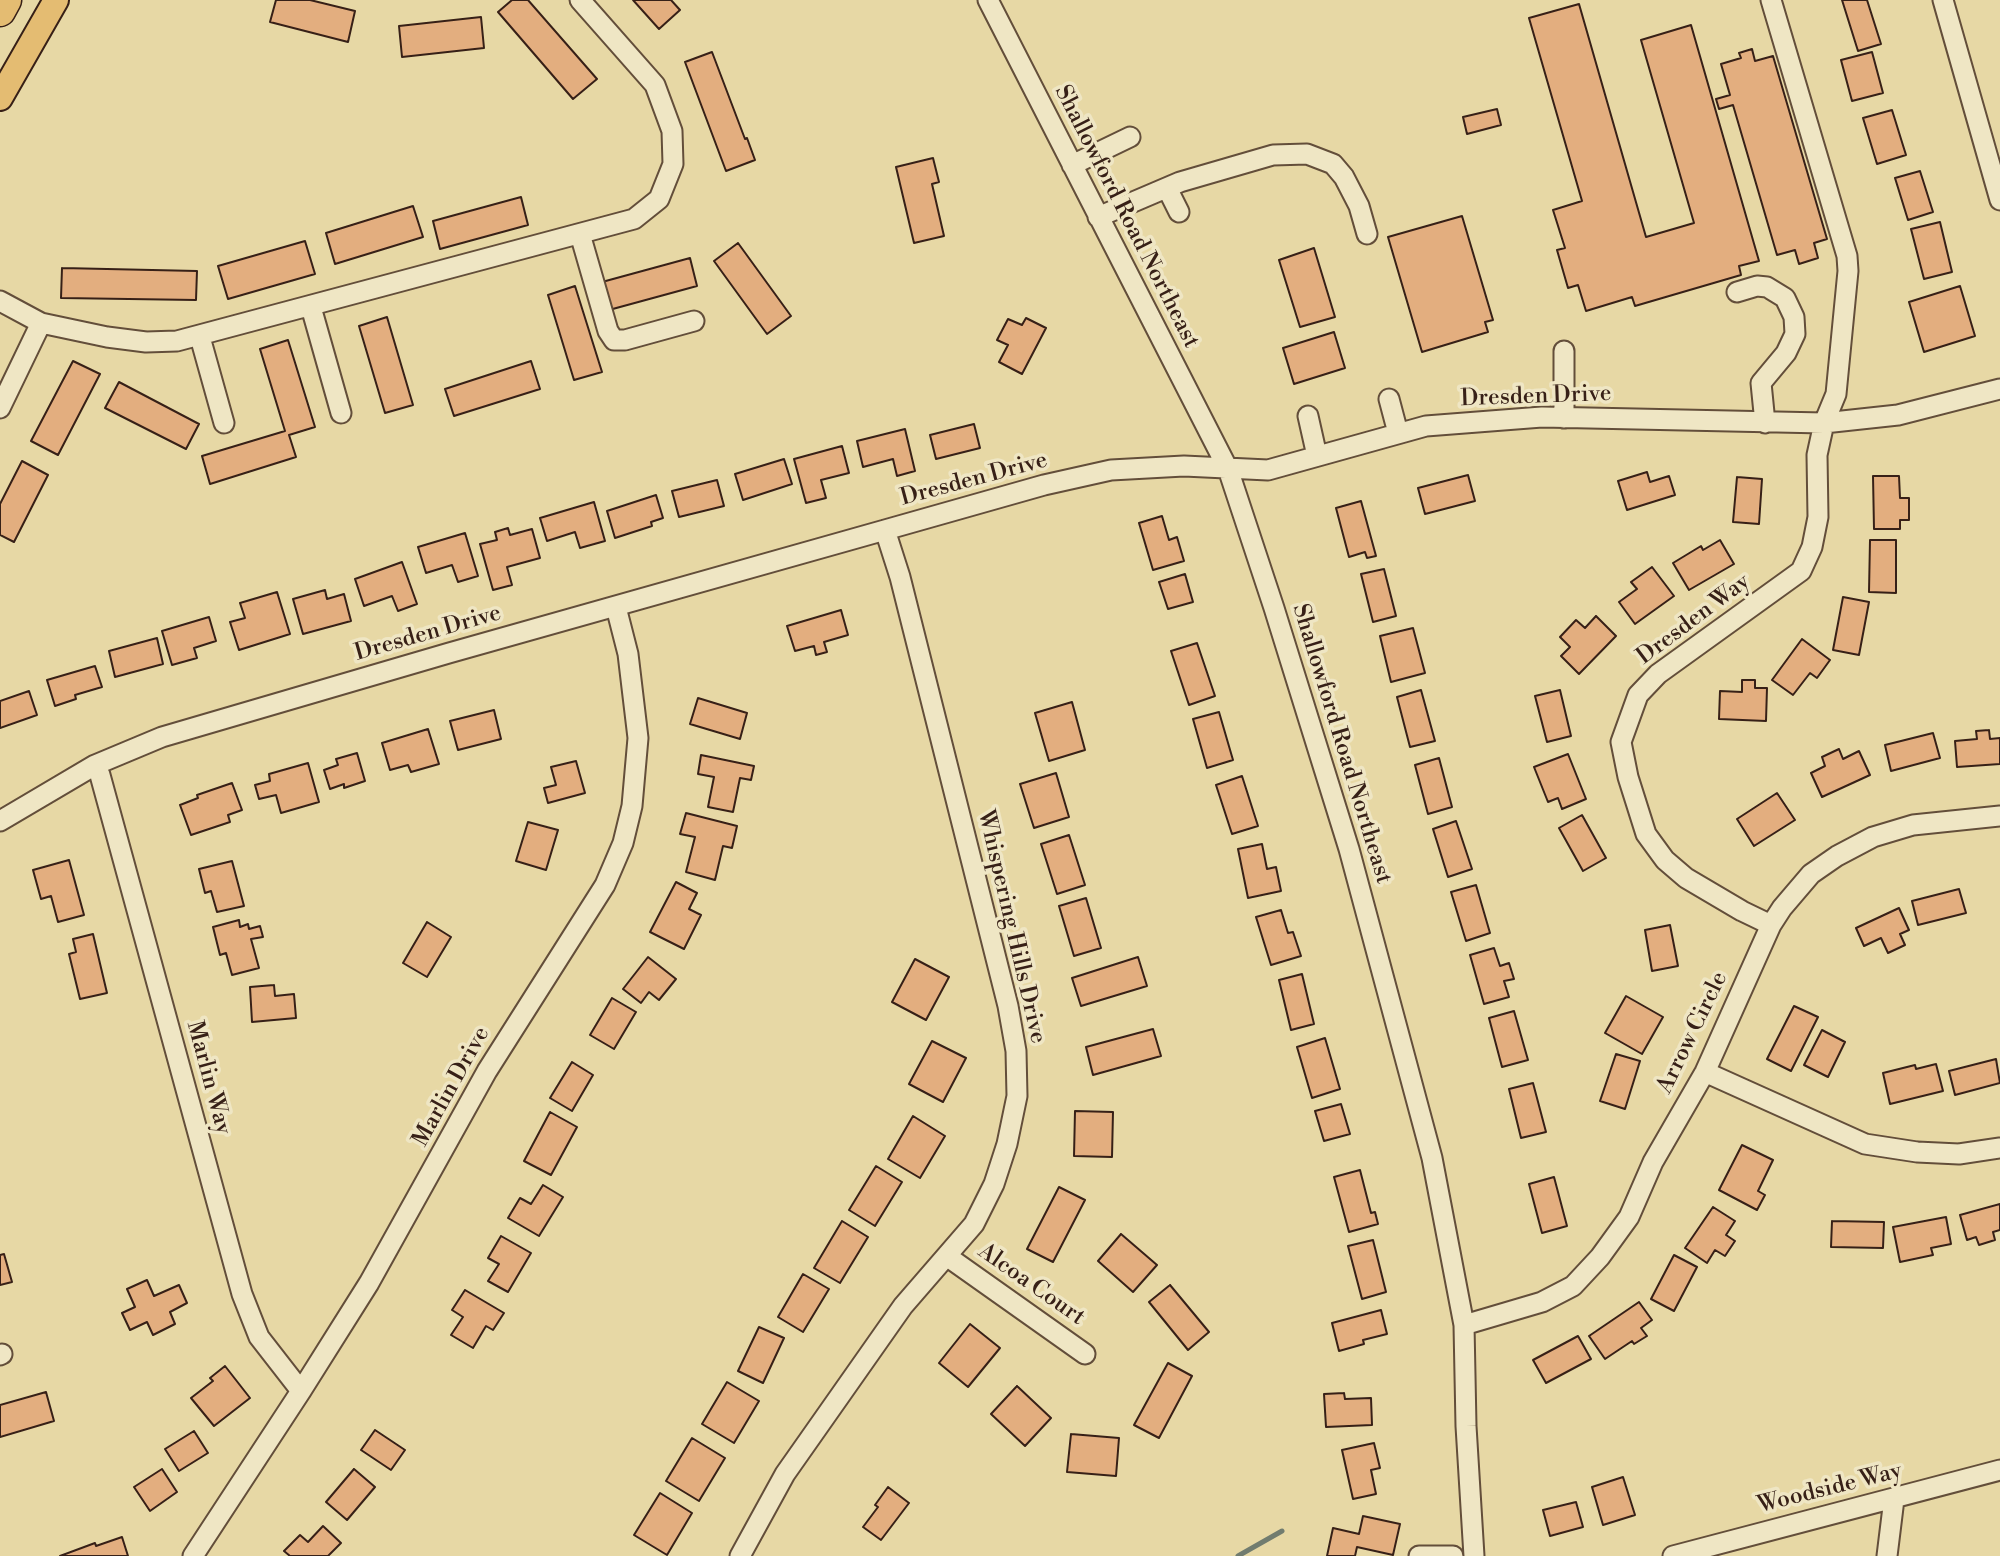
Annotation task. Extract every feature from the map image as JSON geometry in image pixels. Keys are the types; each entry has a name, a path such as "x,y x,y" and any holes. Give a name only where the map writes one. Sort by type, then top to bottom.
{"highway":[{"path":"0,11 6,0"}],"main road":[{"path":"0,98 56,0"}],"street":[{"path":"0,301 41,323 107,337 146,342 177,341 634,219 659,199 673,164 672,131 655,85 580,0"},
{"name":"Shallowford Road Northeast","path":"988,0 1228,470 1349,849 1432,1158 1464,1325 1466,1426 1474,1556"},
{"name":"Dresden Way","path":"1771,0 1847,256 1848,271 1836,394 1824,423 1818,454 1818,517 1812,547 1801,571 1658,674 1638,695 1621,742 1628,777 1646,834 1665,860 1686,878 1771,925"},
{"path":"1943,0 2000,200"},
{"path":"1072,165 1130,136"},
{"path":"1098,217 1180,182 1272,155 1307,154 1333,164 1344,177 1359,206 1367,234"},
{"path":"1167,188 1179,212"},
{"path":"580,234 608,331 614,340 625,340 694,321"},
{"path":"1737,292 1757,286 1768,287 1785,298 1794,317 1795,334 1786,353 1761,383 1765,423"},
{"path":"311,307 341,413"},
{"path":"0,408 41,323"},
{"path":"200,337 224,423"},
{"path":"1564,351 1564,418"},
{"name":"Dresden Drive","path":"0,821 95,765 162,737 1044,485 1111,470 1184,466 1268,470 1426,426 1542,417 1824,423 1898,415 2000,389"},
{"path":"1389,399 1398,433"},
{"path":"1308,416 1317,456"},
{"name":"Whispering Hills Drive","path":"740,1556 785,1474 903,1306 974,1224 994,1184 1007,1144 1017,1096 1016,1051 1008,1006 900,577 885,530"},
{"name":"Marlin Drive","path":"193,1556 375,1272 486,1071 605,885 622,843 632,806 638,738 628,654 616,607"},
{"name":"Marlin Way","path":"95,765 100,775 242,1294 259,1337 301,1391"},
{"name":"Arrow Circle","path":"1464,1325 1542,1302 1573,1286 1600,1257 1629,1217 1653,1161 1705,1072 1771,925 1811,874 1837,856 1873,837 1913,824 2000,816"},
{"path":"1705,1072 1865,1144 1917,1152 1959,1154 2000,1149"},
{"name":"Alcoa Court","path":"948,1257 1085,1354"},
{"name":"Woodside Way","path":"1673,1556 2000,1470"},
{"path":"1888,1556 1894,1499"},
{"path":"1419,1556 1453,1556"}],"building":[{"path":"276,0 310,0 355,11 348,42 270,22"},
{"path":"512,0 528,0 597,79 573,99 498,12"},
{"path":"633,0 671,0 680,10 659,29"},
{"path":"1842,0 1867,0 1881,44 1858,51"},
{"path":"1579,4 1646,237 1694,223 1641,40 1691,25 1759,261 1739,266 1741,275 1635,306 1632,297 1586,311 1578,285 1568,288 1557,250 1565,248 1553,210 1582,201 1529,18"},
{"path":"481,17 484,48 402,57 399,26"},
{"path":"1752,49 1755,61 1773,56 1827,239 1814,243 1818,258 1799,264 1795,250 1777,255 1733,105 1719,109 1716,99 1730,95 1721,64 1741,58 1739,53"},
{"path":"712,52 755,160 726,171 685,62"},
{"path":"1872,52 1883,93 1852,101 1841,60"},
{"path":"1497,109 1501,125 1467,134 1463,117"},
{"path":"1892,110 1906,155 1877,164 1863,118"},
{"path":"933,158 939,182 932,184 944,236 914,243 896,167"},
{"path":"1920,171 1933,212 1908,220 1895,178"},
{"path":"521,197 528,225 440,249 433,221"},
{"path":"413,206 423,237 335,264 326,233"},
{"path":"1462,216 1493,320 1485,322 1488,332 1422,352 1388,237"},
{"path":"1940,222 1952,272 1924,279 1911,229"},
{"path":"305,241 315,274 228,299 218,266"},
{"path":"738,243 791,316 767,334 714,261"},
{"path":"1314,248 1335,317 1300,327 1279,260"},
{"path":"690,258 697,286 609,310 602,282"},
{"path":"62,268 197,271 196,300 61,298"},
{"path":"575,286 602,372 574,380 548,295"},
{"path":"1960,286 1975,336 1924,352 1909,302"},
{"path":"387,317 413,405 385,413 359,326"},
{"path":"1026,318 1046,328 1022,374 999,362 1008,345 997,340 1008,319 1022,325"},
{"path":"1334,332 1345,368 1294,384 1283,348"},
{"path":"288,340 315,427 289,435 296,457 210,484 202,456 285,431 260,349"},
{"path":"73,361 100,374 58,455 31,441"},
{"path":"531,361 540,389 454,416 445,389"},
{"path":"119,382 199,424 186,449 105,408"},
{"path":"974,424 980,448 936,459 930,435"},
{"path":"905,429 915,471 897,476 893,459 863,467 857,441"},
{"path":"842,446 849,473 821,480 826,498 806,503 794,459"},
{"path":"784,459 792,484 743,500 735,474"},
{"path":"22,461 48,475 14,542 0,535 0,504"},
{"path":"1647,472 1650,482 1669,476 1675,495 1627,510 1618,481"},
{"path":"1468,475 1475,501 1425,514 1418,488"},
{"path":"1873,476 1899,476 1900,498 1909,498 1909,520 1900,520 1900,529 1874,529"},
{"path":"1737,477 1762,479 1759,524 1733,522"},
{"path":"717,480 724,506 679,517 672,491"},
{"path":"656,495 663,518 651,522 652,526 615,538 607,511"},
{"path":"1361,501 1376,556 1367,558 1365,552 1349,557 1336,508"},
{"path":"594,502 605,541 580,548 575,532 547,541 540,518"},
{"path":"1162,516 1169,540 1177,537 1184,561 1153,570 1139,523"},
{"path":"508,528 510,535 532,529 540,558 507,567 512,585 493,590 480,544 497,540 495,532"},
{"path":"465,533 478,576 458,582 452,565 426,573 418,547"},
{"path":"1720,540 1734,564 1689,590 1673,563 1701,546 1703,550"},
{"path":"1870,540 1896,540 1896,593 1869,592"},
{"path":"402,562 417,604 398,611 392,596 364,606 355,579"},
{"path":"1652,567 1674,596 1635,624 1619,602 1637,589 1631,582"},
{"path":"1384,569 1396,616 1373,622 1361,574"},
{"path":"1185,574 1193,602 1168,609 1159,582"},
{"path":"325,590 327,599 344,594 351,621 303,634 293,599"},
{"path":"277,592 290,634 239,650 230,622 245,618 240,603"},
{"path":"1843,597 1869,602 1859,655 1833,650"},
{"path":"841,610 848,635 824,642 827,652 816,655 814,646 795,651 787,626"},
{"path":"1596,616 1616,636 1579,674 1561,656 1570,647 1560,637 1576,620 1585,628"},
{"path":"209,617 216,641 194,648 197,658 172,665 162,631"},
{"path":"1413,628 1425,673 1391,682 1380,636"},
{"path":"157,638 163,664 115,677 109,651"},
{"path":"1802,639 1830,660 1817,678 1810,673 1793,695 1772,680"},
{"path":"1197,643 1215,696 1189,705 1171,651"},
{"path":"95,666 102,687 75,695 76,699 55,706 47,680"},
{"path":"1742,680 1755,680 1755,688 1767,688 1766,721 1719,719 1720,691 1742,692"},
{"path":"1421,690 1435,741 1410,747 1397,697"},
{"path":"1560,690 1571,736 1547,742 1535,696"},
{"path":"29,691 37,715 0,728 0,701"},
{"path":"698,698 747,713 740,739 690,724"},
{"path":"1072,702 1085,750 1049,761 1035,713"},
{"path":"494,710 501,739 458,750 450,721"},
{"path":"1219,712 1233,760 1207,768 1193,719"},
{"path":"428,729 439,764 411,772 408,765 390,770 382,743"},
{"path":"1989,730 1990,739 2000,738 2000,764 1957,767 1955,741 1977,739 1976,731"},
{"path":"1933,733 1940,758 1891,771 1885,745"},
{"path":"1839,749 1843,759 1859,751 1870,775 1822,797 1811,773 1825,766 1822,757"},
{"path":"357,753 365,781 344,788 344,784 330,789 324,770 338,765 336,759"},
{"path":"1568,754 1586,799 1562,809 1558,798 1548,802 1534,767"},
{"path":"701,755 754,766 751,780 740,778 733,812 708,807 714,777 698,774"},
{"path":"1439,758 1452,807 1428,814 1415,765"},
{"path":"576,761 585,793 548,803 544,788 556,785 551,767"},
{"path":"308,763 319,802 281,813 276,795 259,799 255,785 270,781 269,774"},
{"path":"1056,773 1069,817 1034,828 1020,784"},
{"path":"1242,776 1258,826 1232,834 1216,785"},
{"path":"232,783 242,810 228,815 230,822 191,835 180,805 198,798 197,795"},
{"path":"1777,793 1795,820 1754,846 1737,819"},
{"path":"686,813 737,826 732,848 723,846 715,880 686,872 695,837 680,834"},
{"path":"1582,815 1606,858 1583,871 1559,828"},
{"path":"1456,821 1472,869 1448,877 1433,829"},
{"path":"528,822 558,830 546,870 516,861"},
{"path":"1069,835 1085,885 1057,894 1041,844"},
{"path":"1262,844 1267,869 1276,867 1281,891 1248,898 1238,849"},
{"path":"69,860 84,915 58,922 51,896 41,899 33,870"},
{"path":"232,861 244,906 217,912 211,891 205,893 199,869"},
{"path":"676,882 697,893 689,909 701,915 684,949 650,932"},
{"path":"1476,885 1490,933 1466,941 1451,892"},
{"path":"1959,889 1966,913 1918,925 1912,901"},
{"path":"1086,898 1101,948 1074,956 1059,906"},
{"path":"1899,908 1909,930 1900,934 1905,945 1888,953 1881,938 1864,946 1856,928"},
{"path":"1281,910 1288,933 1293,932 1301,956 1271,965 1256,917"},
{"path":"239,920 240,927 248,924 249,929 260,926 263,937 251,939 259,968 232,975 226,953 220,955 213,927"},
{"path":"427,922 451,937 427,977 403,963"},
{"path":"1670,925 1678,966 1652,971 1645,930"},
{"path":"93,934 107,993 80,999 69,954 76,952 73,939"},
{"path":"1494,948 1500,966 1509,963 1514,979 1504,981 1509,997 1484,1004 1470,955"},
{"path":"648,957 676,979 659,1000 649,992 641,1003 623,989"},
{"path":"1138,957 1147,986 1081,1006 1072,978"},
{"path":"915,959 949,977 926,1020 892,1002"},
{"path":"1302,974 1314,1024 1291,1030 1279,980"},
{"path":"274,985 275,996 294,994 296,1018 252,1022 250,987"},
{"path":"1626,996 1663,1017 1642,1054 1605,1033"},
{"path":"612,998 636,1012 614,1049 590,1035"},
{"path":"1794,1006 1818,1017 1791,1071 1767,1059"},
{"path":"1514,1011 1528,1060 1502,1067 1489,1018"},
{"path":"1153,1029 1161,1056 1093,1075 1086,1047"},
{"path":"1822,1030 1845,1042 1828,1077 1804,1065"},
{"path":"1325,1038 1340,1089 1312,1098 1297,1047"},
{"path":"932,1041 966,1058 943,1102 909,1084"},
{"path":"1616,1054 1640,1061 1625,1109 1600,1101"},
{"path":"1996,1059 2000,1083 1955,1095 1949,1071"},
{"path":"572,1062 593,1075 572,1111 550,1098"},
{"path":"1936,1064 1943,1091 1890,1104 1883,1073 1915,1065 1916,1069"},
{"path":"1533,1083 1546,1132 1521,1138 1509,1089"},
{"path":"1341,1104 1350,1134 1324,1141 1315,1111"},
{"path":"1075,1111 1113,1112 1112,1157 1074,1156"},
{"path":"550,1112 577,1127 551,1175 524,1161"},
{"path":"913,1116 945,1136 920,1178 888,1159"},
{"path":"1742,1145 1773,1160 1758,1191 1765,1195 1757,1210 1719,1190"},
{"path":"876,1166 902,1182 875,1226 849,1210"},
{"path":"1360,1170 1371,1213 1375,1212 1378,1224 1349,1232 1334,1177"},
{"path":"1554,1177 1567,1226 1542,1233 1529,1184"},
{"path":"543,1185 563,1197 539,1236 508,1218 520,1198 531,1204"},
{"path":"1059,1187 1085,1200 1053,1262 1027,1249"},
{"path":"2000,1204 2000,1230 1993,1232 1995,1240 1979,1245 1976,1237 1967,1240 1960,1215"},
{"path":"1713,1207 1735,1221 1726,1235 1735,1241 1725,1256 1715,1250 1707,1263 1685,1248"},
{"path":"1946,1217 1951,1244 1931,1248 1933,1255 1900,1262 1893,1227"},
{"path":"842,1221 868,1237 840,1283 814,1268"},
{"path":"1832,1221 1884,1222 1883,1248 1831,1247"},
{"path":"1121,1234 1157,1265 1133,1292 1098,1261"},
{"path":"501,1236 531,1253 508,1292 488,1281 499,1264 488,1258"},
{"path":"1373,1240 1386,1292 1362,1299 1348,1246"},
{"path":"4,1254 12,1282 0,1285 0,1255"},
{"path":"1674,1255 1697,1267 1674,1311 1651,1299"},
{"path":"803,1274 829,1289 803,1332 778,1317"},
{"path":"147,1280 154,1296 179,1285 187,1303 170,1312 175,1324 153,1335 147,1322 130,1330 122,1313 135,1307 127,1289"},
{"path":"1170,1285 1209,1332 1188,1350 1149,1302"},
{"path":"465,1290 504,1313 493,1330 486,1326 473,1348 451,1335 463,1317 452,1310"},
{"path":"1639,1302 1652,1320 1641,1328 1647,1336 1634,1344 1632,1341 1605,1359 1589,1336"},
{"path":"1381,1310 1387,1334 1363,1340 1364,1344 1339,1351 1332,1323"},
{"path":"970,1324 1000,1348 968,1387 939,1363"},
{"path":"759,1327 784,1338 763,1383 738,1371"},
{"path":"1578,1336 1591,1359 1546,1383 1533,1360"},
{"path":"1168,1363 1192,1376 1159,1438 1134,1425"},
{"path":"225,1366 250,1398 214,1426 191,1398 213,1381 210,1378"},
{"path":"727,1382 759,1401 734,1443 702,1424"},
{"path":"1017,1386 1051,1418 1025,1446 991,1414"},
{"path":"46,1392 54,1421 0,1437 0,1405"},
{"path":"1344,1393 1345,1399 1371,1398 1372,1425 1326,1427 1324,1394"},
{"path":"375,1430 405,1450 391,1470 361,1450"},
{"path":"194,1431 208,1453 179,1471 165,1449"},
{"path":"1071,1434 1119,1438 1116,1476 1067,1472"},
{"path":"692,1438 725,1458 699,1501 666,1481"},
{"path":"1374,1443 1380,1468 1371,1470 1376,1494 1353,1499 1342,1450"},
{"path":"162,1469 177,1492 150,1511 134,1487"},
{"path":"354,1469 375,1487 347,1520 326,1502"},
{"path":"1623,1477 1635,1515 1603,1525 1592,1487"},
{"path":"888,1487 909,1503 881,1540 863,1527 878,1507 875,1505"},
{"path":"660,1493 692,1513 667,1555 634,1535"},
{"path":"1576,1502 1583,1527 1550,1536 1543,1510"},
{"path":"1363,1516 1400,1524 1393,1555 1357,1547 1355,1556 1327,1556 1333,1528 1359,1534"},
{"path":"323,1526 341,1543 328,1556 290,1556 284,1551 300,1535 308,1542"},
{"path":"122,1537 128,1556 60,1556 95,1543 96,1546"}],"waterway":[{"path":"1238,1556 1282,1531"}]}
